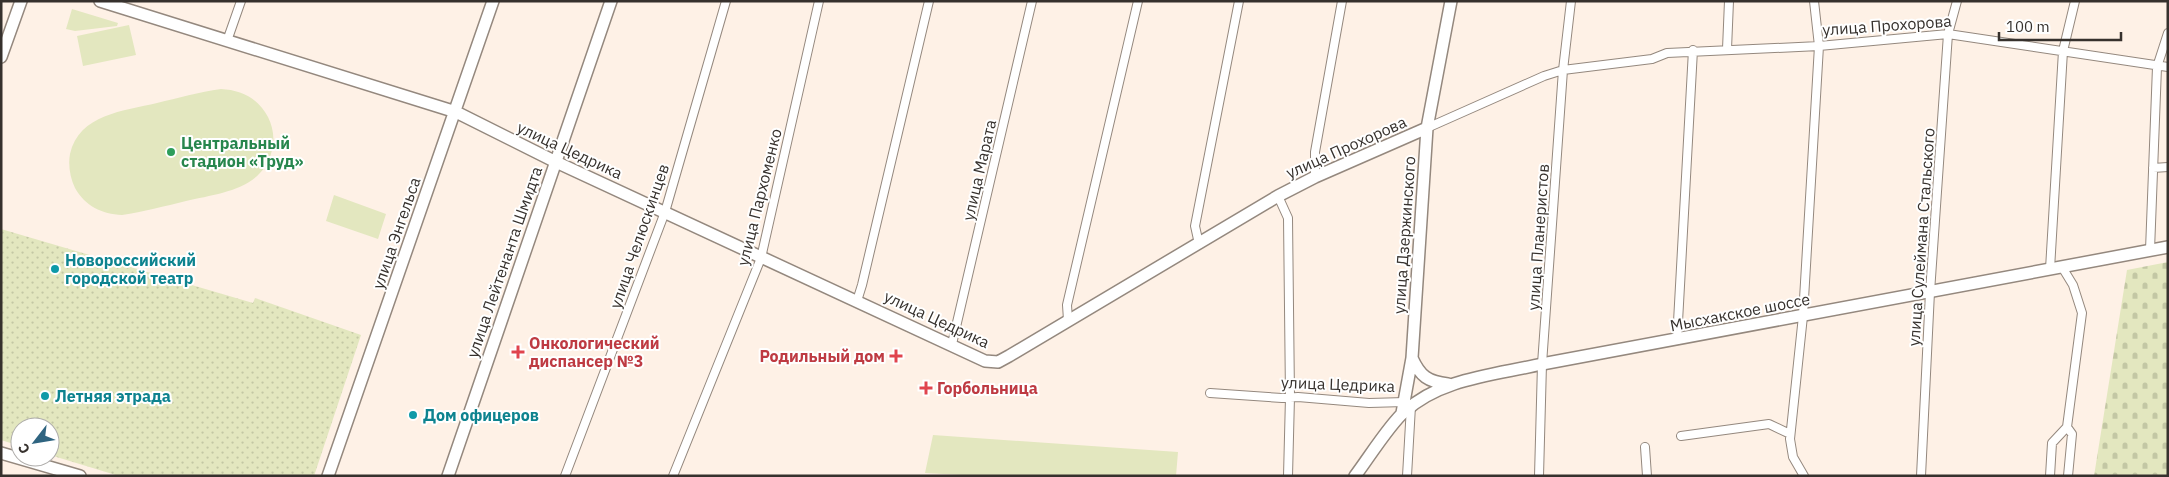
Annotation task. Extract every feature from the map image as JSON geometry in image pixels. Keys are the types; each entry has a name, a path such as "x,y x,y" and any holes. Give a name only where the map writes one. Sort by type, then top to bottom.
{"street":[{"path":"1,57 21,1"},
{"name":"улица Цедрика","path":"100,1 131,6 227,41 456,112 556,162 761,258 952,344 985,361 998,362 1009,356"},
{"path":"227,41 241,1"},
{"name":"улица Энгельса","path":"328,476 493,1"},
{"name":"улица Лейтенанта Шмидта","path":"448,476 612,1"},
{"name":"улица Челюскинцев","path":"565,476 665,212 726,1"},
{"name":"улица Пархоменко","path":"673,476 761,258 819,1"},
{"path":"857,301 869,258 929,1"},
{"name":"улица Марата","path":"952,344 1032,1"},
{"path":"1068,320 1067,305 1138,1"},
{"path":"1198,244 1195,226 1239,1"},
{"path":"1315,177 1315,152 1342,1"},
{"name":"улица Дзержинского","path":"1407,476 1406,407 1412,358 1427,128 1451,1"},
{"name":"улица Планеристов","path":"1539,476 1542,364 1571,1"},
{"path":"1726,49 1729,1"},
{"path":"1804,476 1793,457 1790,434 1803,316 1819,46 1814,1"},
{"name":"улица Сулеймана Стальского","path":"1921,476 1930,292 1948,34 1957,1"},
{"path":"2050,269 2063,51 2076,1"},
{"path":"2150,250 2157,67 2168,33"},
{"name":"улица Прохорова","path":"1009,356 1278,196 1315,177 1544,76 1564,70 1693,50 1819,46 1948,34 2157,67 2168,67"},
{"path":"1677,340 1693,50"},
{"path":"1395,142 1410,140 1415,142 1419,146 1425,162"},
{"path":"2153,168 2168,167"},
{"path":"1278,196 1288,218 1290,398 1288,476"},
{"name":"Мысхакское шоссе","path":"1356,476 1406,407 1448,384 1542,364 2168,247"},
{"path":"2050,476 2052,443 2067,428 2082,313 2072,285 2062,266"},
{"path":"1412,358 1422,376 1435,383 1448,384"},
{"name":"улица Цедрика","path":"1210,393 1406,407"},
{"path":"1681,436 1769,424 1790,434"},
{"path":"2067,428 2072,434 2068,476"},
{"path":"1645,447 1647,476"},
{"path":"1,453 78,476"}],"green space":[{"path":"72,9 118,23 117,26 75,31 66,29"},
{"path":"129,25 136,55 83,66 77,36"},
{"name":"Центральный стадион «Труд»","path":"221,89 242,93 254,100 264,110 271,125 273,133 272,150 267,163 250,182 225,192 122,215 101,211 89,204 79,194 71,176 70,154 75,141 83,130 93,122 117,112"},
{"path":"334,195 386,214 378,239 326,221"},
{"path":"1,229 253,303 255,298 361,335 314,476 119,476 60,458 60,417 10,417 10,443 1,440"},
{"path":"2168,262 2168,476 2094,476 2127,270"},
{"path":"933,435 1178,452 1176,476 981,476 925,473"}],"place":[{"name":"Центральный стадион «Труд»","path":"171,152"},
{"name":"Новороссийский городской театр","path":"55,269"},
{"name":"Онкологический диспансер №3","path":"518,352"},
{"name":"Родильный дом","path":"896,356"},
{"name":"Горбольница","path":"926,388"},
{"name":"Летняя этрада","path":"45,396"},
{"name":"Дом офицеров","path":"413,415"}]}
